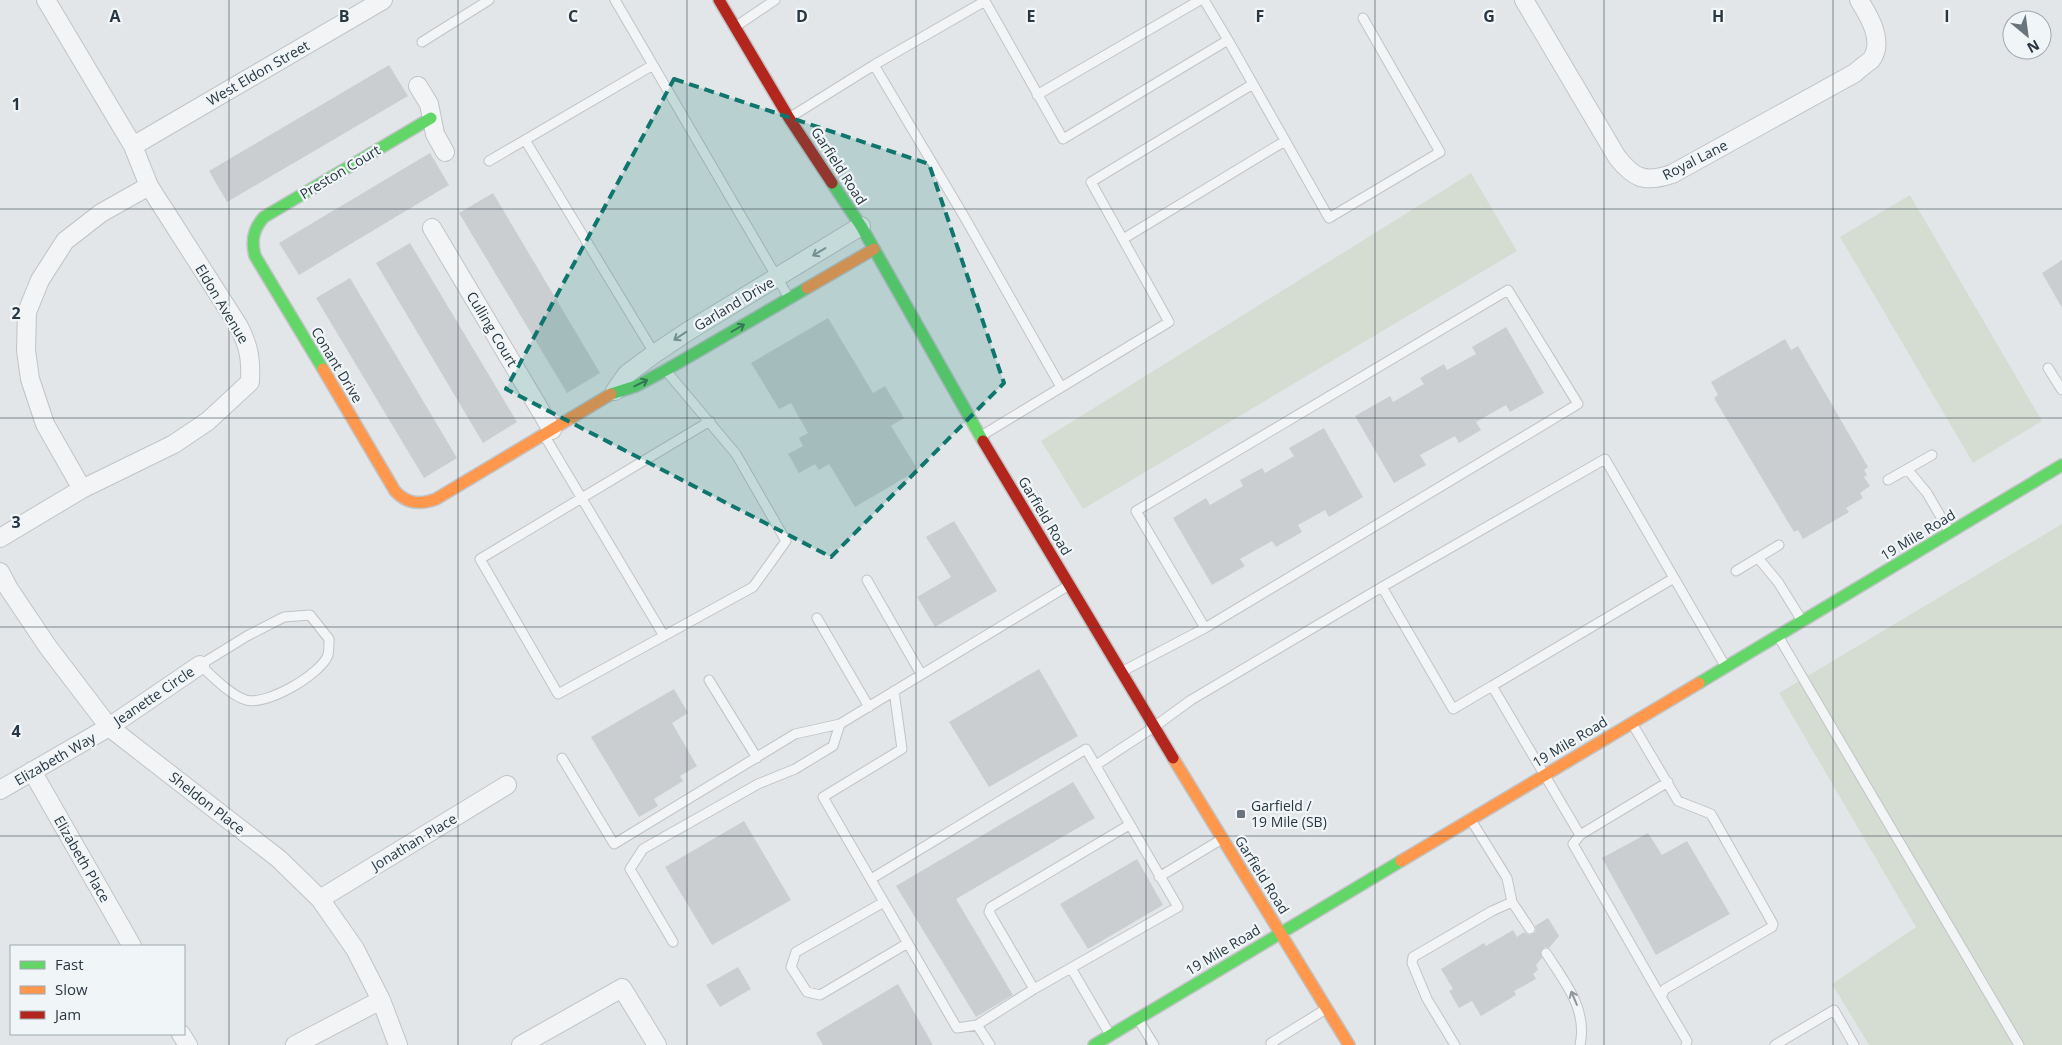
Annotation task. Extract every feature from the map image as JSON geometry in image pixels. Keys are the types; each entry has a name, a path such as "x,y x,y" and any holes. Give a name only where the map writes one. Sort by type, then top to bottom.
{"street":[{"name":"Eldon Avenue","path":"0,538 82,489 174,444 208,421 250,382 251,363 248,345 238,325 149,186 133,146 46,0"},
{"name":"West Eldon Street","path":"133,146 383,0"},
{"name":"Garfield Road","path":"719,0 789,118 861,226 980,436 1068,585 1348,1045"},
{"name":"Royal Lane","path":"1524,0 1617,157 1633,175 1646,179 1658,179 1672,174 1855,73 1871,59 1876,50 1876,37 1872,23 1859,0"},
{"path":"418,86 429,104 435,134 445,152"},
{"name":"Preston Court","path":"253,232 264,217 431,118"},
{"path":"82,489 45,424 30,379 26,350 27,312 40,280 65,241 101,213 149,186"},
{"name":"Garland Drive","path":"615,391 627,374 654,354 861,226"},
{"name":"Culling Court","path":"432,228 548,432"},
{"name":"Conant Drive","path":"253,232 251,244 255,256 395,491 401,498 412,504"},
{"name":"Garland Drive","path":"412,504 425,503 436,499 615,391 636,386 666,370 874,249"},
{"name":"19 Mile Road","path":"1094,1045 2062,466"},
{"name":"Sheldon Place","path":"0,572 9,590 48,647 109,727 279,859 320,899 355,949 381,1000 398,1045"},
{"name":"Jeanette Circle","path":"109,727 200,665"},
{"name":"Elizabeth Way","path":"0,790 109,727"},
{"name":"Elizabeth Place","path":"32,771 131,945"},
{"name":"Jonathan Place","path":"320,899 507,785"},
{"path":"521,1045 622,988 657,1045"},
{"path":"295,1045 381,1000"}],"lane":[{"path":"422,42 489,0"},
{"path":"615,0 789,298"},
{"path":"735,27 774,0"},
{"path":"1038,95 1200,0"},
{"path":"1204,0 1329,218 1440,152 1363,18"},
{"path":"789,118 874,65 985,1 1062,140 1228,40"},
{"path":"489,160 652,65"},
{"path":"874,65 965,218 1061,387"},
{"path":"980,436 1169,322 1091,182 1253,84"},
{"path":"524,140 654,354 666,370 710,421 736,454 786,541 753,587 558,694 480,559 710,421"},
{"path":"1123,240 1285,141"},
{"path":"1121,673 1205,628 1578,404 1508,290 1136,511 1205,628"},
{"path":"2048,368 2062,390"},
{"path":"548,432 582,498 664,636"},
{"path":"1888,480 1932,455"},
{"path":"1096,765 1191,700 1382,587 1605,459 1726,666"},
{"path":"1907,469 1927,493 1950,533"},
{"path":"1736,571 1779,545"},
{"path":"1758,558 1778,582 1802,621"},
{"path":"1382,587 1453,709 1674,578"},
{"path":"867,580 921,674"},
{"path":"562,758 614,844 796,734 840,724 1068,585"},
{"path":"310,615 329,639 328,655 314,672 273,698 247,700 223,686 200,665 247,636 284,617 310,615"},
{"path":"817,618 869,707"},
{"path":"1778,636 2019,1045"},
{"path":"709,680 757,758"},
{"path":"1492,686 1580,835"},
{"path":"871,879 1086,749 1178,907 1034,989 977,1025 957,1028 823,797 902,749 894,691"},
{"path":"1631,723 1678,801 1711,814 1773,924 1772,927 1665,990 1661,997"},
{"path":"673,942 630,869 643,849 758,784 795,769 832,746 840,724"},
{"path":"1668,782 1580,835 1573,844 1687,1041 1686,1045"},
{"path":"1471,820 1507,878 1512,902 1530,928"},
{"path":"1034,989 989,912 991,906 1129,825"},
{"path":"1160,877 1222,838"},
{"path":"884,902 796,952 792,966 807,992 820,994 908,943"},
{"path":"1455,1045 1427,999 1412,963 1413,957 1492,911 1512,902"},
{"path":"1546,953 1575,997 1583,1033 1580,1045"},
{"path":"1071,968 1110,1036"},
{"path":"1270,1044 1327,1008"},
{"path":"1775,1045 1834,1010 1854,1045"},
{"path":"1138,1019 1154,1045"},
{"path":"977,1025 990,1045"}],"highlighted area":[{"path":"674,79 929,164 1004,383 831,557 506,389"}],"shaded area":[{"path":"1471,173 1517,251 1083,509 1041,441"},
{"path":"1910,195 2042,421 1973,463 1840,237"},
{"path":"2062,524 2062,1045 1869,1045 1832,984 1916,927 1779,693"}],"building":[{"path":"389,65 408,96 227,202 209,171"},
{"path":"430,153 449,185 299,275 279,243"},
{"path":"493,193 600,373 567,393 459,213"},
{"path":"410,243 517,422 483,443 376,263"},
{"path":"2062,260 2062,308 2042,273"},
{"path":"350,278 457,458 424,478 316,298"},
{"path":"828,318 873,393 885,386 904,418 891,426 918,470 855,507 829,464 819,470 815,464 799,473 788,454 803,446 799,438 808,433 791,403 779,409 751,363"},
{"path":"1506,327 1544,393 1510,412 1506,405 1476,422 1481,430 1459,443 1455,436 1420,455 1426,465 1394,483 1355,416 1390,396 1393,402 1424,384 1420,378 1444,364 1447,370 1476,354 1472,347"},
{"path":"1785,339 1791,350 1798,346 1868,467 1864,470 1867,475 1864,477 1870,486 1860,493 1863,498 1846,508 1849,512 1803,539 1798,530 1794,532 1714,398 1718,395 1711,382"},
{"path":"1324,428 1363,497 1329,517 1325,510 1298,525 1302,532 1276,547 1272,541 1240,559 1245,566 1212,585 1173,518 1206,498 1210,505 1243,486 1240,480 1262,468 1265,473 1294,456 1289,448"},
{"path":"954,521 997,591 935,627 917,597 951,577 926,537"},
{"path":"1039,669 1078,736 989,787 949,722"},
{"path":"674,689 688,713 672,723 697,766 680,776 683,781 654,799 658,806 639,817 591,737"},
{"path":"1073,782 1095,818 956,899 1013,995 976,1017 896,886"},
{"path":"744,821 791,900 712,945 665,867"},
{"path":"1648,833 1662,855 1687,841 1730,914 1656,955 1602,858"},
{"path":"1137,859 1163,905 1088,949 1060,904"},
{"path":"1548,918 1559,936 1549,948 1545,947 1541,950 1542,958 1536,965 1538,970 1533,974 1536,979 1514,991 1516,995 1481,1016 1472,1001 1459,1008 1449,991 1453,989 1441,969 1484,943 1486,946 1513,930 1517,937 1524,932 1528,935 1533,934 1536,931 1535,926"},
{"path":"738,967 751,989 720,1007 706,985"},
{"path":"898,984 933,1045 823,1045 816,1033"}],"traffic: fast":[{"path":"323,369 255,256 253,245 255,231 264,217 431,118"},
{"path":"832,183 861,226 983,441"},
{"path":"611,394 636,386 666,370 807,288"},
{"path":"1699,683 2062,465"},
{"path":"1094,1045 1401,861"}],"traffic: slow":[{"path":"807,288 874,249"},
{"path":"323,369 395,491 404,499 419,503 436,499 611,394"},
{"path":"1401,861 1699,683"},
{"path":"1173,758 1349,1045"}],"traffic: jam":[{"path":"719,0 789,118 832,183"},
{"path":"983,441 1173,758"}],"place":[{"name":"Garfield / 19 Mile (SB)","path":"1241,814"}]}
